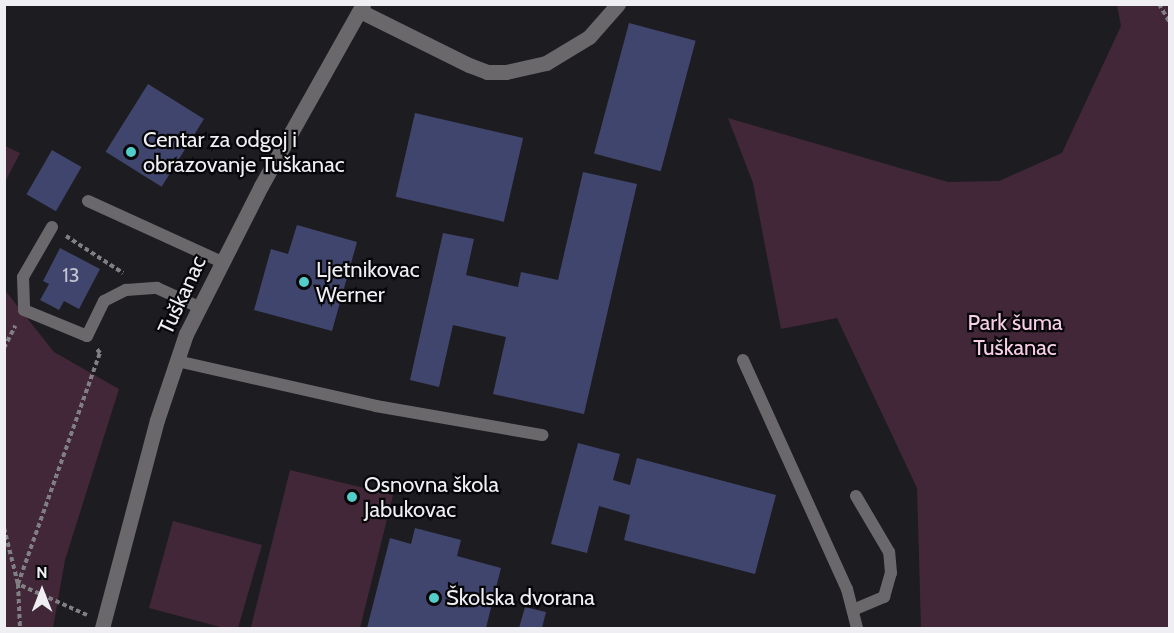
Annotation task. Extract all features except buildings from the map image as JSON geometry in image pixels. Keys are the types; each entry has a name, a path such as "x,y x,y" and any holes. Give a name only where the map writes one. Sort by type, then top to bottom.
{"street":[{"path":"361,8 469,65 487,72 506,72 546,63 589,37 618,4"},
{"name":"Tuškanac","path":"103,626 177,361 199,307 361,8"}],"lane":[{"path":"88,201 222,262"},
{"path":"52,227 23,277 24,310 87,336 104,301 133,288 169,291 199,307"},
{"path":"743,360 853,609 857,628"},
{"path":"177,361 376,406 543,435"},
{"path":"853,609 884,597 891,573 889,552 856,496"}],"path":[{"path":"1159,4 1170,23"},
{"path":"52,227 120,270 133,288"},
{"path":"4,348 24,310"},
{"path":"18,584 100,353 87,336"},
{"path":"4,528 18,584 20,628"},
{"path":"18,584 103,626"}],"green space":[{"name":"Park šuma Tuškanac","path":"1117,5 1169,5 1169,628 921,628 917,488 837,318 781,329 753,183 728,118 948,182 999,181 1062,153 1121,26"},
{"path":"5,146 20,153 5,182"},
{"path":"4,289 54,352 119,389 65,560 53,628 5,628"},
{"path":"290,470 393,495 360,628 251,627"},
{"path":"173,521 262,545 238,628 224,628 149,608"}],"place":[{"name":"Centar za odgoj i obrazovanje Tuškanac","path":"131,152"},
{"name":"Ljetnikovac Werner","path":"304,282"},
{"name":"Osnovna škola Jabukovac","path":"352,497"},
{"name":"Školska dvorana","path":"434,598"}]}
